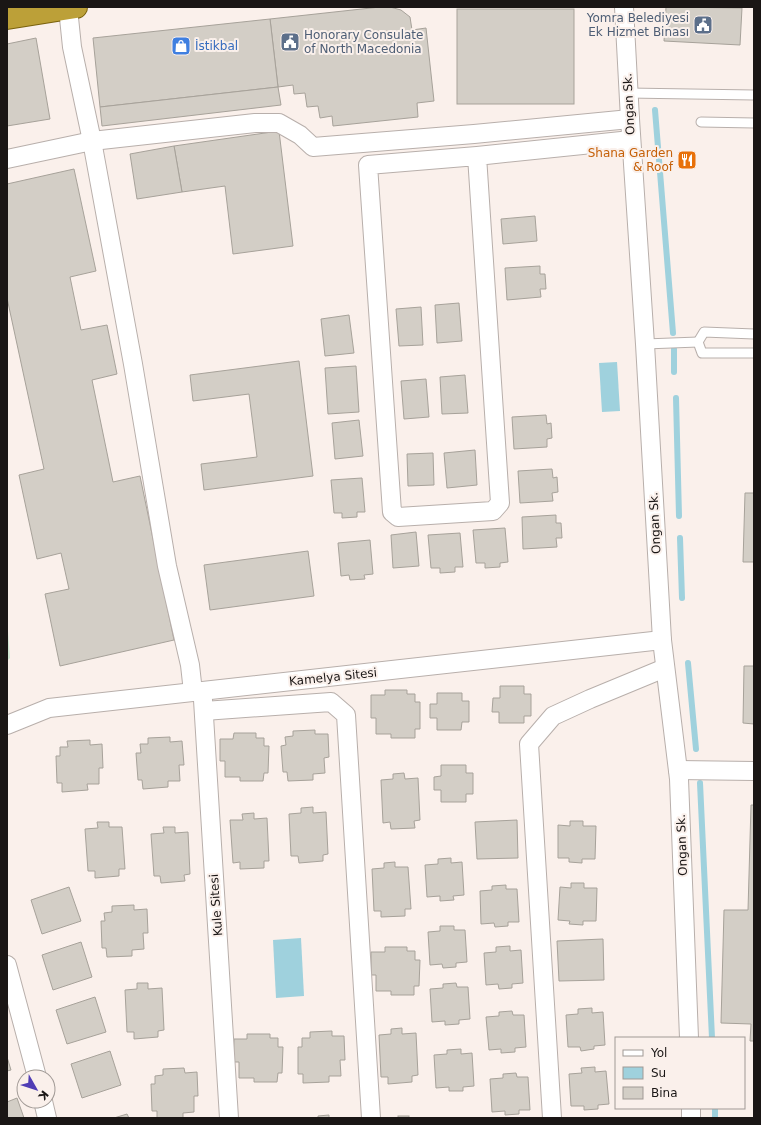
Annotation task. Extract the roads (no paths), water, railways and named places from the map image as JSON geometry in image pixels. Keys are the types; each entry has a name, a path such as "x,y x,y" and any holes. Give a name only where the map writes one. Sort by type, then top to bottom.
{"highway":[{"path":"7,18 72,8"}],"street":[{"name":"Ongan Sk.","path":"624,7 662,640 678,770 688,1037"},
{"name":"Kule Sitesi","path":"72,8 72,47 92,141 133,364 167,566 190,665 204,711 229,1118"},
{"path":"7,159 92,141 255,123 279,124 300,135 313,146 474,134 630,119"},
{"path":"477,156 500,503 493,511 398,517 392,512 368,165 477,156 631,140"},
{"name":"Kamelya Sitesi","path":"7,725 49,708 662,640"},
{"path":"552,1118 530,744 553,716 665,668"},
{"path":"204,711 331,702 346,715 370,1118"},
{"path":"678,770 754,771"},
{"path":"7,965 35,1069"}],"lane":[{"path":"628,93 754,95"},
{"path":"702,122 754,123"},
{"path":"698,342 704,332 754,334"},
{"path":"645,344 698,342"},
{"path":"698,342 702,353 754,353"}],"water":[{"path":"617,362 620,411 602,412 599,363"},
{"path":"301,938 304,996 276,998 273,940"}],"waterway":[{"path":"655,110 673,333"},
{"path":"674,349 674,372"},
{"path":"676,398 679,516"},
{"path":"680,538 682,598"},
{"path":"688,663 696,749"},
{"path":"700,783 712,1037"},
{"path":"715,1109 715,1118"}],"place":[{"name":"Yomra Belediyesi Ek Hizmet Binası","path":"703,25"},
{"name":"Honorary Consulate of North Macedonia","path":"290,42"},
{"name":"İstikbal","path":"181,46"},
{"name":"Shana Garden & Roof","path":"687,160"}]}
